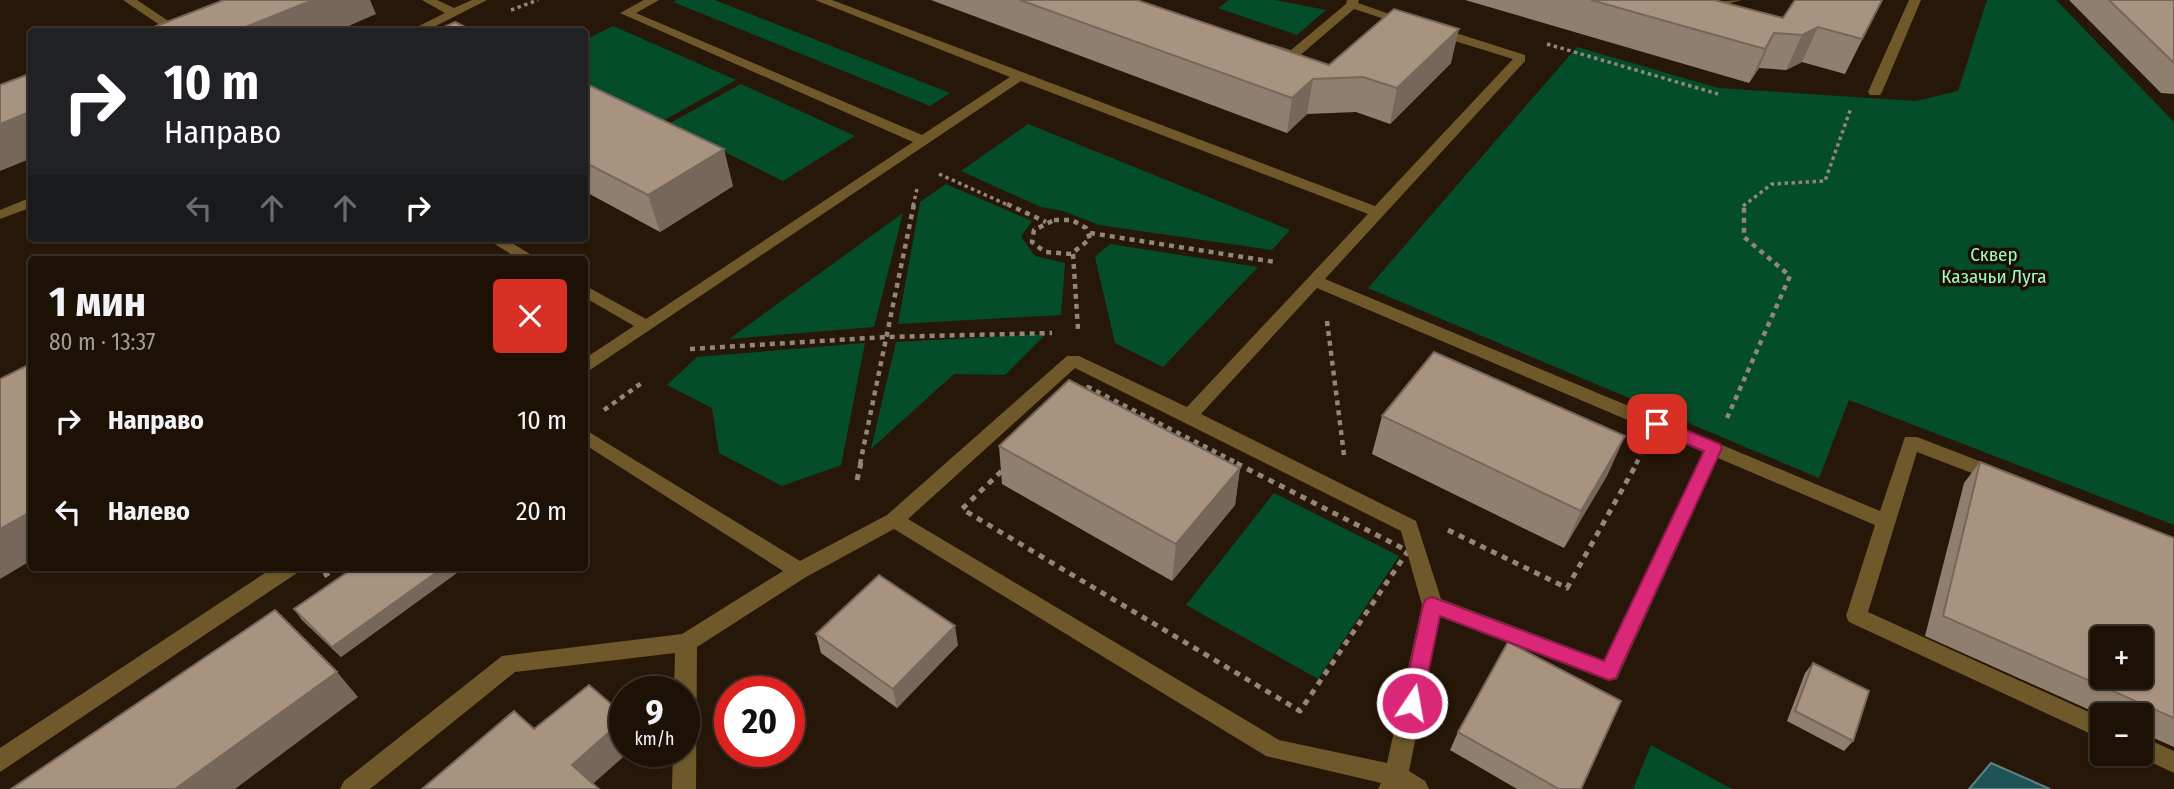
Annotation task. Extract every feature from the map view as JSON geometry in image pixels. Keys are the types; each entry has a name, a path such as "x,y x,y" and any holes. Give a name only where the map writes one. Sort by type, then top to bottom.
{"lane":[{"path":"129,0 173,28"},
{"path":"428,0 454,13"},
{"path":"422,28 481,0"},
{"path":"653,0 626,13 923,141"},
{"path":"821,0 1377,212"},
{"path":"1673,0 1697,7 1736,0"},
{"path":"1875,92 1915,0"},
{"path":"1189,416 1521,58 1353,3 1293,55 1255,43"},
{"path":"588,366 1020,76"},
{"path":"0,215 28,203"},
{"path":"501,242 525,256"},
{"path":"1313,280 1885,521"},
{"path":"588,292 646,326"},
{"path":"352,789 510,663 686,643 799,572 894,520 1073,360 1409,526 1432,605 1393,783"},
{"path":"588,438 799,572"},
{"path":"2011,481 1911,442 1856,617 2090,724"},
{"path":"1432,605 1609,672 1714,448"},
{"path":"894,520 1274,749 1417,789"},
{"path":"0,761 284,571"},
{"path":"684,789 686,643"},
{"path":"2153,752 2174,762"}],"path":[{"path":"1545,43 1717,94"},
{"path":"1714,448 1790,276 1744,237 1743,205 1772,184 1825,181 1855,99"},
{"path":"939,174 1046,222 1072,220 1090,233 1275,262"},
{"path":"857,480 917,189"},
{"path":"1046,222 1032,236 1036,247 1052,255 1073,254 1087,245 1090,233"},
{"path":"690,349 886,337 1079,332 1073,254"},
{"path":"1346,468 1325,309 1358,299"},
{"path":"594,418 643,382"},
{"path":"1088,387 1408,551 1300,710 962,509 1088,387"},
{"path":"1445,529 1567,588 1644,449"}],"green space":[{"path":"715,0 950,93 930,106 673,2"},
{"path":"1229,0 1275,0 1326,10 1297,35 1218,8"},
{"name":"Сквер Казачьи Луга","path":"1987,0 2056,0 2174,122 2174,525 1849,400 1819,478 1368,288 1577,47 1718,88 1916,101 1958,91"},
{"path":"613,26 736,80 659,123 588,88 588,38"},
{"path":"741,84 855,136 783,181 668,124"},
{"path":"1028,124 1290,230 1272,250 1099,225 1063,211 1041,207 961,171"},
{"path":"946,184 1032,221 1021,237 1035,256 1065,263 1061,315 898,324 920,202"},
{"path":"903,213 874,327 729,339"},
{"path":"1110,244 1258,267 1163,367 1115,343 1095,257"},
{"path":"1046,334 1005,375 954,374 871,449 896,342"},
{"path":"865,343 841,465 782,486 719,453 712,408 667,385 697,357"},
{"path":"1274,493 1399,556 1318,679 1186,605"},
{"path":"1651,745 1732,789 1633,789"}],"water":[{"path":"1991,763 2050,789 1969,789"}],"building":[{"path":"224,0 313,0 243,28 151,28"},
{"path":"1020,0 1137,0 1329,65 1394,9 1459,29 1397,88 1363,77 1313,79 1292,98"},
{"path":"1591,0 1714,0 1783,18 1795,0 1882,0 1862,39 1818,27 1802,35 1774,33 1765,49"},
{"path":"2109,0 2174,0 2174,63"},
{"path":"455,22 467,28 442,28"},
{"path":"28,74 28,113 0,124 0,85"},
{"path":"588,85 724,149 648,195 588,164"},
{"path":"1434,352 1625,436 1581,511 1382,416"},
{"path":"28,365 28,513 0,529 0,379"},
{"path":"1069,380 1240,468 1176,544 999,446"},
{"path":"1980,462 2174,538 2174,718 2153,709 2153,703 2140,703 2108,689 2153,689 2153,626 2090,626 2090,681 1943,616"},
{"path":"349,571 438,571 332,647 294,609"},
{"path":"879,575 955,626 893,689 816,634"},
{"path":"275,610 337,672 175,789 11,789"},
{"path":"1508,642 1621,701 1581,789 1559,789 1458,732"},
{"path":"1813,663 1869,691 1853,741 1795,711"},
{"path":"589,685 609,702 609,732 572,765 599,789 422,789 514,711 534,729"}],"route":[{"path":"1412,703 1432,605 1609,672 1714,448 1657,424"}]}
